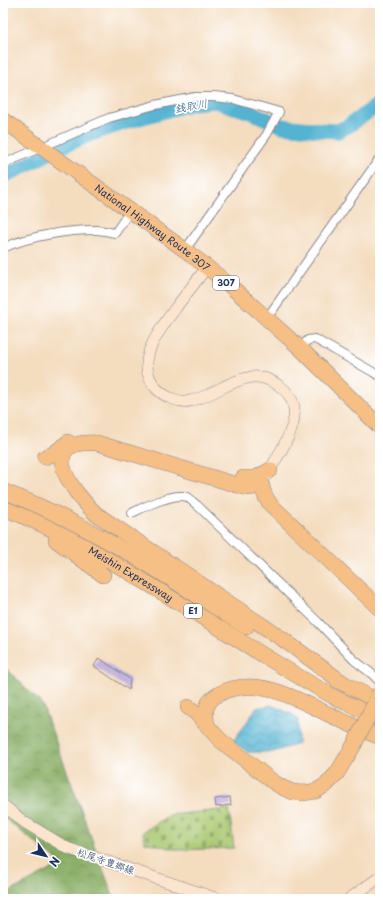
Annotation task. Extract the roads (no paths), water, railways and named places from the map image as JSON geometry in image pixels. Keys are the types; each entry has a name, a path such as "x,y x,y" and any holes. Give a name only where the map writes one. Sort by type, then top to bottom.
{"highway":[{"name":"National Highway Route 307","path":"3,120 185,250 267,318 300,348 380,427"},
{"path":"45,457 53,454 70,440 77,437 92,435 107,438 246,479 255,478 270,470"},
{"path":"346,685 281,638 96,514 84,504 66,478 63,469 63,457 69,447 74,444 97,443 250,488 262,485 266,499 380,609"},
{"path":"270,470 269,483 276,500 380,598"},
{"name":"Meishin Expressway","path":"3,491 51,511 91,532 155,569 276,646 380,702"},
{"path":"8,510 64,545 103,575"},
{"name":"Meishin Expressway","path":"8,510 44,525 84,545 292,673 337,698 380,719"},
{"path":"207,724 205,715 208,702 226,690 246,686 286,694 380,737"},
{"path":"188,707 207,724 220,740 272,781 293,792 304,793 316,790 327,784 337,773 354,745 380,692"}],"main road":[{"path":"207,268 156,335 149,348 147,362 148,374 153,385 161,393 172,399 189,401 201,398 236,381 248,378 260,377 272,380 281,386 289,395 294,407 294,419 292,429 262,485"},
{"name":"松尾寺豊郷線","path":"3,805 24,822 67,848 218,899"},
{"path":"349,899 380,877"}],"street":[{"path":"3,164 20,158 47,152 108,118 155,105 196,97 213,96 233,99 279,112 267,134 185,250"},
{"path":"267,318 380,158"},
{"path":"4,245 44,235 72,231 98,229 114,233 130,212"},
{"path":"300,348 308,340 316,339 380,376"},
{"path":"132,512 163,499 172,497 186,497 197,505 318,622 354,660 380,682"}],"water":[{"path":"271,705 294,715 298,720 298,744 273,752 247,752 233,741 256,708"}],"waterway":[{"name":"銭取川","path":"3,176 62,146 91,134 136,119 193,103 215,101 251,112 282,126 338,131 348,126 375,107 380,107"}]}
